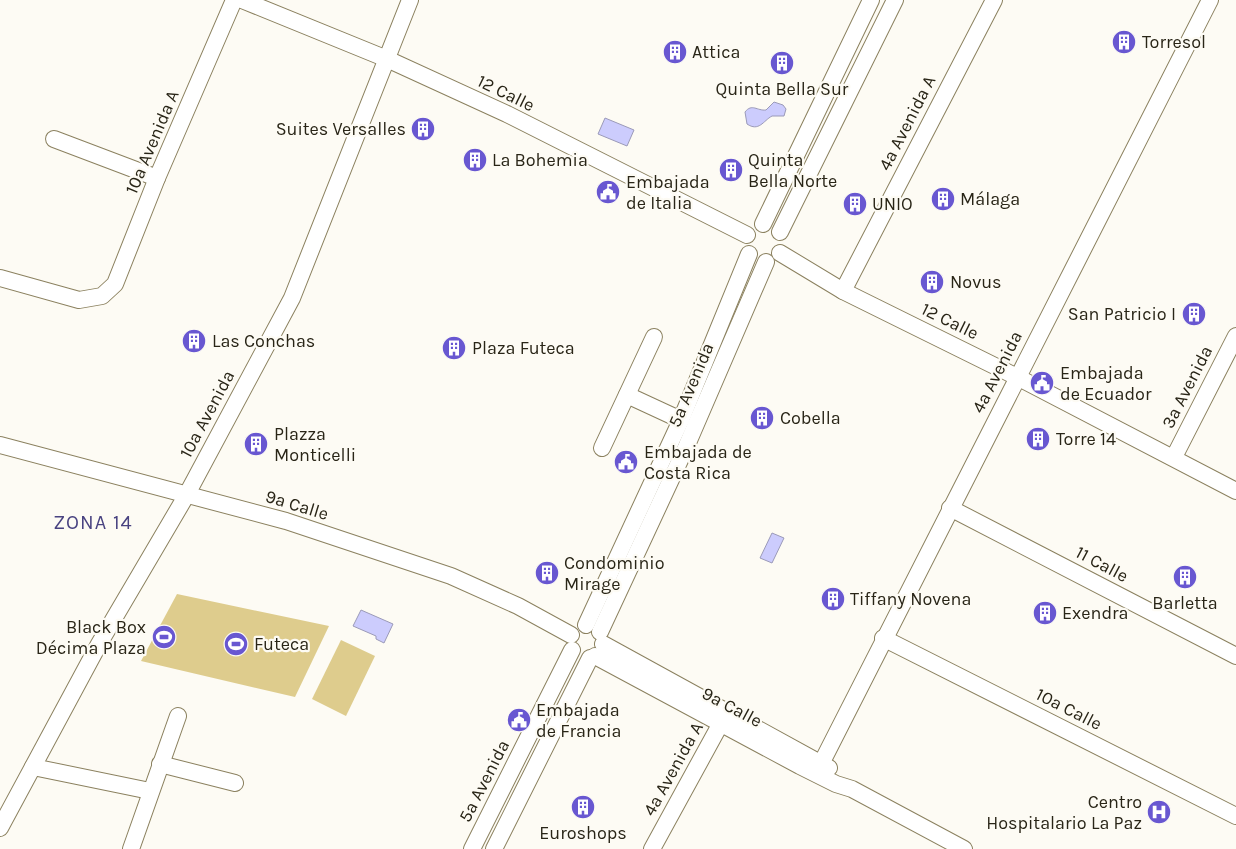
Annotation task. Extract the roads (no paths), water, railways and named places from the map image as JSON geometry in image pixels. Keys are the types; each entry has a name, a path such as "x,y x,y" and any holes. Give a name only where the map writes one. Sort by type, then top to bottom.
{"street":[{"name":"10a Avenida A","path":"0,278 79,300 102,296 115,284 157,178 234,0"},
{"name":"12 Calle","path":"242,0 387,59 507,114 747,235"},
{"name":"10a Avenida","path":"0,828 114,618 186,496 292,298 410,0"},
{"path":"763,224 870,0"},
{"path":"780,232 895,0"},
{"name":"4a Avenida A","path":"843,291 994,0"},
{"name":"4a Avenida","path":"822,762 883,638 1210,0"},
{"path":"54,139 157,178"},
{"path":"763,224 772,226 780,232 784,240 780,253 774,259 766,262 756,260 749,254 745,245 747,235 753,227 763,224"},
{"name":"12 Calle","path":"780,253 843,291 1174,457 1236,491"},
{"name":"5a Avenida","path":"595,643 681,420 749,254"},
{"name":"5a Avenida","path":"494,849 579,678 687,445 766,262"},
{"name":"3a Avenida","path":"1174,457 1236,336"},
{"path":"602,448 654,337"},
{"path":"627,394 681,420"},
{"name":"9a Calle","path":"0,445 186,496 286,521 452,576 518,606 572,642 580,657 595,643"},
{"name":"11 Calle","path":"950,508 1236,656"},
{"path":"572,642 577,628 595,643"},
{"name":"10a Calle","path":"883,638 1236,816"},
{"name":"5a Avenida","path":"472,849 572,642"},
{"name":"9a Calle","path":"595,643 610,664 800,766 836,784 852,789 964,849"},
{"name":"9a Calle","path":"595,643 822,762 852,789"},
{"path":"579,678 590,668 610,664"},
{"path":"131,849 178,716"},
{"name":"4a Avenida A","path":"658,847 721,723 736,716"},
{"path":"800,766 822,762"},
{"path":"160,764 235,783"},
{"path":"33,767 150,791"}],"water":[{"path":"774,102 783,105 786,109 784,116 772,116 761,125 755,127 747,124 745,112 748,109 766,110"},
{"path":"605,118 634,130 627,146 598,134"},
{"path":"772,533 784,538 772,563 760,558"},
{"path":"361,610 393,624 384,643 376,639 376,636 353,626"}],"place":[{"name":"Torresol","path":"1124,42"},
{"name":"Attica","path":"675,52"},
{"name":"Quinta Bella Sur","path":"782,63"},
{"name":"Suites Versalles","path":"423,129"},
{"name":"La Bohemia","path":"475,160"},
{"name":"Quinta Bella Norte","path":"731,170"},
{"name":"Embajada de Italia","path":"608,192"},
{"name":"Málaga","path":"943,199"},
{"name":"UNIO","path":"855,204"},
{"name":"Novus","path":"932,282"},
{"name":"San Patricio I","path":"1194,314"},
{"name":"Las Conchas","path":"194,341"},
{"name":"Plaza Futeca","path":"454,348"},
{"name":"Embajada de Ecuador","path":"1042,383"},
{"name":"Cobella","path":"762,418"},
{"name":"Torre 14","path":"1038,439"},
{"name":"Plazza Monticelli","path":"256,444"},
{"name":"Embajada de Costa Rica","path":"626,462"},
{"name":"Condominio Mirage","path":"547,573"},
{"name":"Barletta","path":"1185,577"},
{"name":"Tiffany Novena","path":"833,599"},
{"name":"Exendra","path":"1045,613"},
{"name":"Black Box Décima Plaza","path":"164,637"},
{"name":"Futeca","path":"236,644"},
{"name":"Embajada de Francia","path":"519,720"},
{"name":"Euroshops","path":"583,807"},
{"name":"Centro Hospitalario La Paz","path":"1159,812"}],"district":[{"name":"ZONA 14","path":"93,522"}]}
